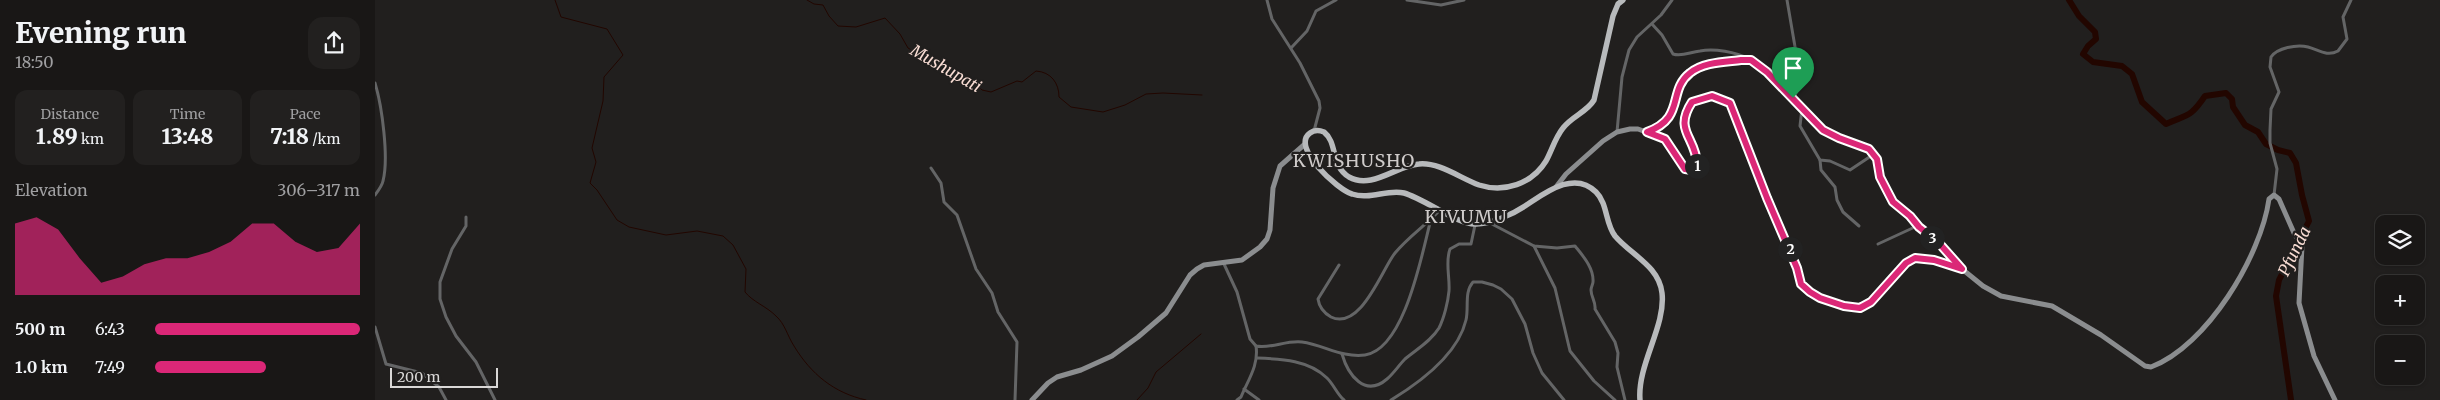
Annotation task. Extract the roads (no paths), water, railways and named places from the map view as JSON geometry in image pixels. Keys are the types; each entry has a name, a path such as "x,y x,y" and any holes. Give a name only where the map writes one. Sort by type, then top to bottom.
{"highway":[{"path":"1623,0 1613,16 1594,100 1589,107 1566,124 1542,168 1523,182 1505,188 1488,187 1421,163 1371,179 1352,178 1338,165 1327,134 1321,131 1314,131 1307,136 1305,144 1308,153 1325,175 1344,191 1364,197 1401,192 1468,224 1488,222 1525,206 1555,188 1579,182 1595,190 1602,201 1613,232 1650,268 1661,286 1661,308 1643,376 1641,400"}],"main road":[{"path":"1555,188 1566,174 1617,132 1630,129 1647,132 1665,139 1685,169 1692,170 1697,164 1696,153 1687,137 1683,124 1692,102 1712,96 1730,103 1797,268 1801,284 1820,298 1844,306 1860,308 1871,302 1906,263 1915,258 1934,260 1962,269 1983,286 2001,296 2052,306 2101,335 2145,366 2151,367 2185,348 2239,280 2252,258 2265,221 2269,199 2274,195 2279,199 2300,243 2302,250 2299,303 2314,356 2335,400"},
{"path":"1033,400 1057,377 1081,370 1112,356 1139,337 1166,312 1190,275 1197,269 1204,265 1224,264 1242,260 1267,239 1270,230 1273,188 1280,166 1305,144"}],"street":[{"path":"1267,0 1272,19 1291,48 1320,104 1314,131"},
{"path":"1291,48 1307,31 1316,11 1336,0"},
{"path":"1407,0 1441,5 1464,0"},
{"path":"1617,132 1623,77 1629,50 1637,37 1652,24 1672,0"},
{"path":"1787,0 1801,82 1793,98"},
{"path":"2274,195 2277,169 2270,143 2271,109 2279,92 2270,67 2271,57 2280,50 2301,46 2327,54 2338,51 2347,39 2343,17 2351,0"},
{"path":"1652,24 1662,35 1673,54 1678,56 1697,51 1716,50 1751,60 1767,72 1813,121 1831,135 1869,149 1874,154 1880,177 1893,202 1917,226 1938,242 1962,269"},
{"path":"1647,132 1666,123 1675,104 1680,87 1691,71 1714,63 1751,60"},
{"path":"375,83 380,111 385,166 383,184 375,195"},
{"path":"1802,108 1800,126 1819,160 1821,170 1835,187 1837,200 1843,212 1859,226"},
{"path":"1819,160 1830,161 1849,170 1874,154"},
{"path":"931,168 941,184 944,202 957,215 976,269 992,293 998,312 1017,342 1015,400"},
{"path":"1339,265 1318,299 1321,308 1327,313 1341,318 1351,315 1365,303 1395,252 1441,210"},
{"path":"466,217 466,226 452,248 440,282 440,299 455,336 476,362 495,400"},
{"path":"1256,346 1298,341 1341,354 1357,356 1373,353 1383,347 1394,334 1413,284 1431,219"},
{"path":"1488,222 1535,246 1557,248 1575,246 1584,256 1591,268 1593,281 1591,290 1595,309 1617,348 1617,367 1625,400"},
{"path":"1341,354 1354,380 1365,386 1375,386 1386,380 1404,360 1425,344 1439,328 1445,307 1449,291 1450,249 1459,244 1471,244 1475,224"},
{"path":"1878,244 1917,226"},
{"path":"1535,246 1555,288 1570,351 1594,381 1615,400"},
{"path":"1224,264 1237,292 1250,339 1256,346 1257,358 1244,390 1237,400"},
{"path":"1391,400 1423,379 1453,346 1466,320 1469,289 1473,282 1501,289 1516,304 1542,373 1564,400"},
{"path":"375,327 386,364 422,373 439,387 446,400"},
{"path":"1257,358 1291,361 1309,366 1328,379 1344,400"},
{"path":"1244,390 1259,400"}],"waterway":[{"path":"555,0 561,17 607,29 623,55 604,77 603,101 592,148 596,162 590,183 597,190 617,220 629,227 666,235 697,231 723,236 733,245 746,269 745,292 779,319 794,346 808,365 824,381 844,393 866,400"},
{"name":"Mushupati","path":"807,0 814,4 823,5 829,16 838,26 856,27 885,18 900,34 908,48 939,66 950,67 957,73 971,79 982,90 991,92 1017,81 1022,82 1036,71 1046,74 1053,79 1058,87 1059,97 1071,107 1103,112 1125,105 1146,94 1202,95"},
{"name":"Pfunda","path":"2069,0 2079,16 2095,32 2096,39 2083,54 2093,62 2122,66 2132,74 2142,102 2166,124 2192,112 2205,96 2226,93 2232,99 2233,107 2245,125 2258,132 2266,144 2290,153 2296,163 2309,221 2279,280 2276,296 2291,400"},
{"path":"1137,400 1148,388 1156,372 1201,334"}],"district":[{"name":"KWISHUSHO","path":"1354,161"},
{"name":"KIVUMU","path":"1466,217"}]}
